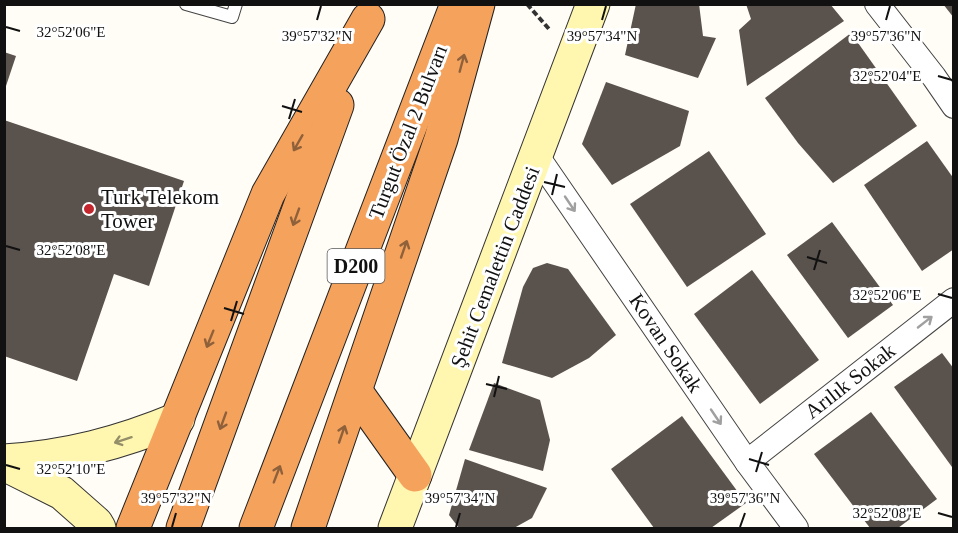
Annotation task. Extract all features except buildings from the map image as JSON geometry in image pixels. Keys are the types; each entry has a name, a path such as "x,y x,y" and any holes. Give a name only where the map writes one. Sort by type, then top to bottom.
{"highway":[{"name":"Turgut Özal 2 Bulvarı","path":"256,528 457,4"},
{"name":"Turgut Özal 2 Bulvarı","path":"308,528 441,139 478,4"},
{"path":"133,528 268,194 371,12"},
{"path":"183,528 371,12"},
{"path":"356,392 415,475"}],"street":[{"name":"Şehit Cemalettin Caddesi","path":"397,527 593,4"},
{"path":"878,4 954,106"},
{"name":"Kovan Sokak","path":"537,156 747,462 796,528"},
{"name":"Arılık Sokak","path":"747,462 954,300"},
{"path":"4,463 93,449 140,435 178,419"},
{"path":"4,463 62,494 99,528"}],"lane":[{"path":"186,4 232,17 236,4"}],"place":[{"name":"Turk Telekom Tower","path":"89,209"}]}
